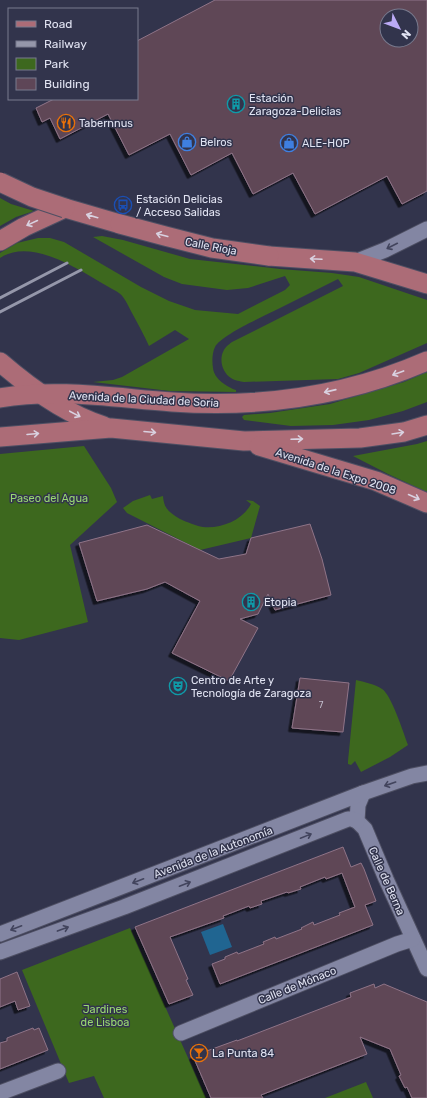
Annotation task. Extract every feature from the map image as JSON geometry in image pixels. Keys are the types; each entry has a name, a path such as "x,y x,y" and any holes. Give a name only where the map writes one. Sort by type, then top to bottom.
{"main road":[{"name":"Calle Rioja","path":"0,182 32,197 65,208 212,248 268,256 355,262 427,284"},
{"path":"0,241 24,227 65,208"},
{"name":"Avenida de la Ciudad de Soria","path":"0,398 13,396 34,389 173,402 239,404 300,398 368,383 402,372 427,361"},
{"path":"0,362 34,389 77,415 111,428"},
{"path":"0,437 111,428 244,442 368,438 404,432 427,425"},
{"name":"Avenida de la Expo 2008","path":"244,442 346,472 401,491 427,503"}],"street":[{"path":"355,262 380,253 427,229"},
{"name":"Avenida de la Autonomía","path":"0,934 363,793 412,776 427,773"},
{"path":"357,821 358,805 363,793"},
{"name":"Avenida de la Autonomía","path":"0,952 124,908 348,819 357,821"},
{"name":"Calle de Berna","path":"357,821 365,829 427,969"},
{"name":"Calle de Mónaco","path":"181,1033 390,947 413,939"},
{"path":"0,1093 58,1071"}],"green space":[{"path":"0,198 11,204 34,211 16,217 0,226"},
{"path":"102,236 123,240 190,259 359,277 427,300 427,343 359,373 338,379 244,382 228,376 222,366 221,359 224,350 228,345 343,286 338,279 244,326 219,342 215,347 213,355 212,363 214,372 218,379 236,390 236,392 170,391 93,382 113,380 122,377 189,339 175,330 149,346 126,301 116,291 78,269 52,257 24,251 12,253 0,258 0,253 17,243 38,238 50,238 64,242 141,287 169,301 195,310 238,314 285,290 290,285 285,276 248,288 227,290 182,284 164,277 93,237"},
{"path":"427,372 427,402 403,411 369,420 333,425 291,426 244,420 242,417 244,415 270,413 330,404 404,382"},
{"path":"427,441 427,492 353,456 417,444"},
{"name":"Paseo del Agua","path":"84,446 111,488 117,502 70,545 88,622 19,640 0,638 0,454"},
{"path":"150,495 152,499 163,496 166,507 173,514 180,519 203,527 224,525 237,519 243,515 251,504 246,500 253,501 260,506 251,538 200,550 127,513 123,508 133,501"},
{"path":"356,680 369,683 386,692 397,715 408,745 390,757 361,772 355,761 351,765 348,764"},
{"name":"Jardines de Lisboa","path":"130,928 206,1098 104,1098 94,1076 69,1083 22,970"},
{"path":"366,1082 373,1098 325,1098"}],"water":[{"path":"223,924 232,947 210,955 201,932"}],"building":[{"name":"Estación Zaragoza-Delicias","path":"215,0 427,0 427,191 402,204 387,176 315,214 293,173 253,194 232,153 191,175 170,134 129,155 108,114 60,139 50,118 42,122 36,108 52,100 138,100 138,40"},
{"name":"Etopia","path":"310,524 322,559 331,595 275,610 268,594 258,614 240,619 258,628 229,681 172,653 200,601 165,582 147,589 97,601 79,543 147,525 219,559 246,554 251,538"},
{"path":"300,678 349,683 343,732 292,728"},
{"path":"343,847 351,867 361,863 364,869 376,901 365,905 373,925 220,984 212,964 237,952 238,954 264,944 263,942 275,937 276,939 302,929 301,928 313,922 314,925 340,915 339,913 355,907 342,873 326,879 325,877 300,887 301,889 261,901 262,904 250,908 249,906 223,916 224,918 170,937 188,979 186,980 193,995 169,1004 135,927"},
{"path":"17,972 30,1006 18,1010 15,1001 0,1007 0,979"},
{"path":"374,984 375,988 384,984 427,1002 427,1098 412,1098 407,1087 405,1088 399,1076 401,1075 390,1049 360,1037 367,1054 261,1095 263,1098 211,1098 193,1056 237,1041 351,997 350,993"},
{"path":"33,1028 34,1030 39,1028 48,1050 0,1069 0,1043 7,1041 7,1038"}],"railway":[{"path":"0,298 67,263"},
{"path":"0,312 81,270"}],"place":[{"name":"Estación Zaragoza-Delicias","path":"236,104"},
{"name":"Tabernnus","path":"66,123"},
{"name":"Belros","path":"187,142"},
{"name":"ALE-HOP","path":"289,143"},
{"name":"Estación Delicias / Acceso Salidas","path":"123,205"},
{"name":"Etopia","path":"251,602"},
{"name":"Centro de Arte y Tecnología de Zaragoza","path":"178,686"},
{"name":"La Punta 84","path":"199,1053"}]}
